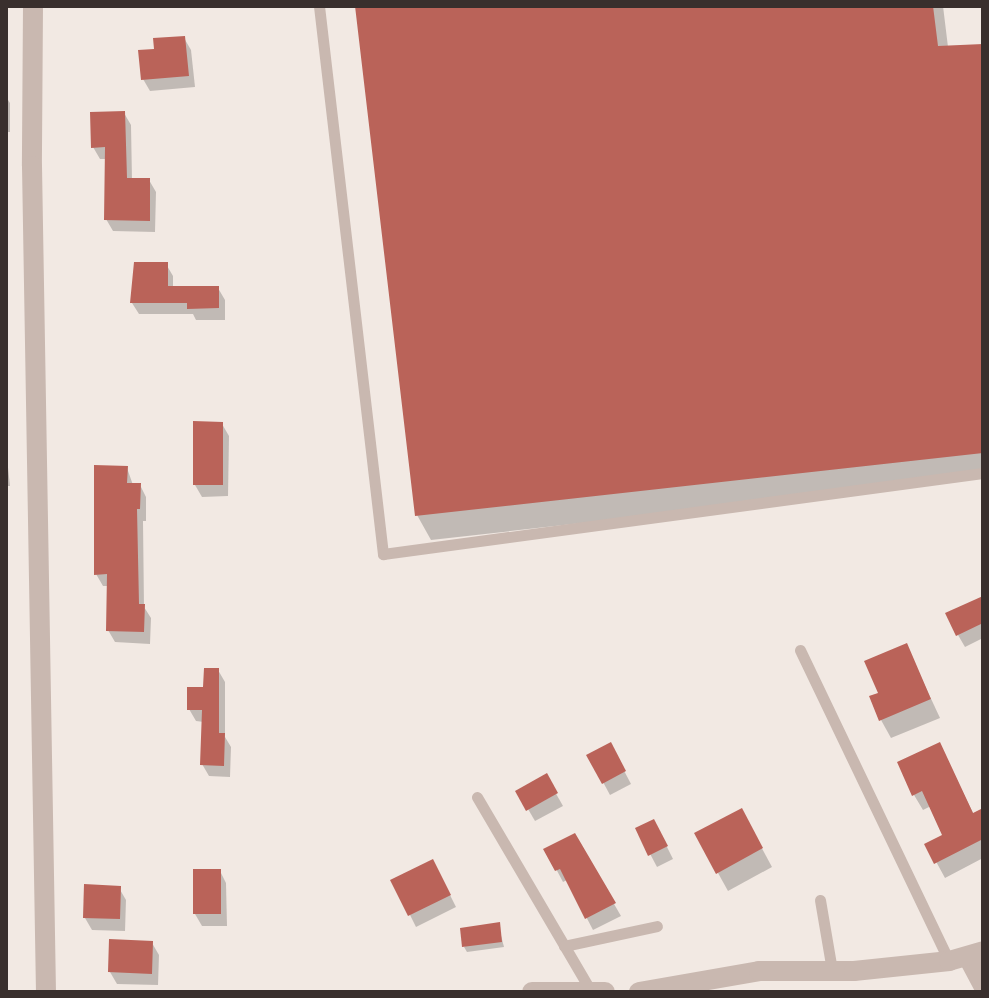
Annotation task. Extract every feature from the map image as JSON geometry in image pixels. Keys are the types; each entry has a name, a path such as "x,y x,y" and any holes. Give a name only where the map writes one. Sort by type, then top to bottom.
{"street":[{"path":"33,6 32,182 46,992"},
{"path":"639,992 759,971 832,970 967,956 983,985"},
{"path":"532,992 605,992"}],"lane":[{"path":"319,6 383,554 983,473"},
{"path":"800,650 967,956"},
{"path":"477,797 591,992"},
{"path":"820,900 832,970"},
{"path":"564,946 657,926"}],"building":[{"path":"355,6 933,6 938,46 983,44 983,453 415,516"},
{"path":"185,36 189,76 141,80 138,50 154,49 153,38"},
{"path":"125,111 127,178 150,178 150,221 104,220 105,147 91,148 90,112"},
{"path":"134,262 168,262 168,286 219,286 219,308 187,309 187,303 130,303"},
{"path":"193,421 223,422 223,485 193,485"},
{"path":"94,465 128,466 127,483 141,483 140,509 137,509 139,604 145,604 144,632 106,631 107,574 94,575"},
{"path":"983,596 983,623 956,636 945,613"},
{"path":"907,643 931,699 879,721 869,696 878,693 864,661"},
{"path":"204,668 219,668 219,733 225,733 224,766 200,765 202,710 187,710 187,687 203,687"},
{"path":"611,742 626,771 602,784 586,755"},
{"path":"940,742 973,813 983,808 983,839 934,864 924,844 942,835 922,791 912,796 897,762"},
{"path":"547,773 558,793 526,811 515,791"},
{"path":"742,808 763,848 716,874 694,833"},
{"path":"654,819 668,846 648,856 635,828"},
{"path":"575,833 616,903 585,919 560,869 555,871 543,849"},
{"path":"433,859 451,895 408,916 390,880"},
{"path":"193,869 221,869 221,914 193,914"},
{"path":"84,884 121,886 120,919 83,918"},
{"path":"500,922 502,942 462,947 460,928"},
{"path":"109,939 153,941 152,974 108,972"}]}
